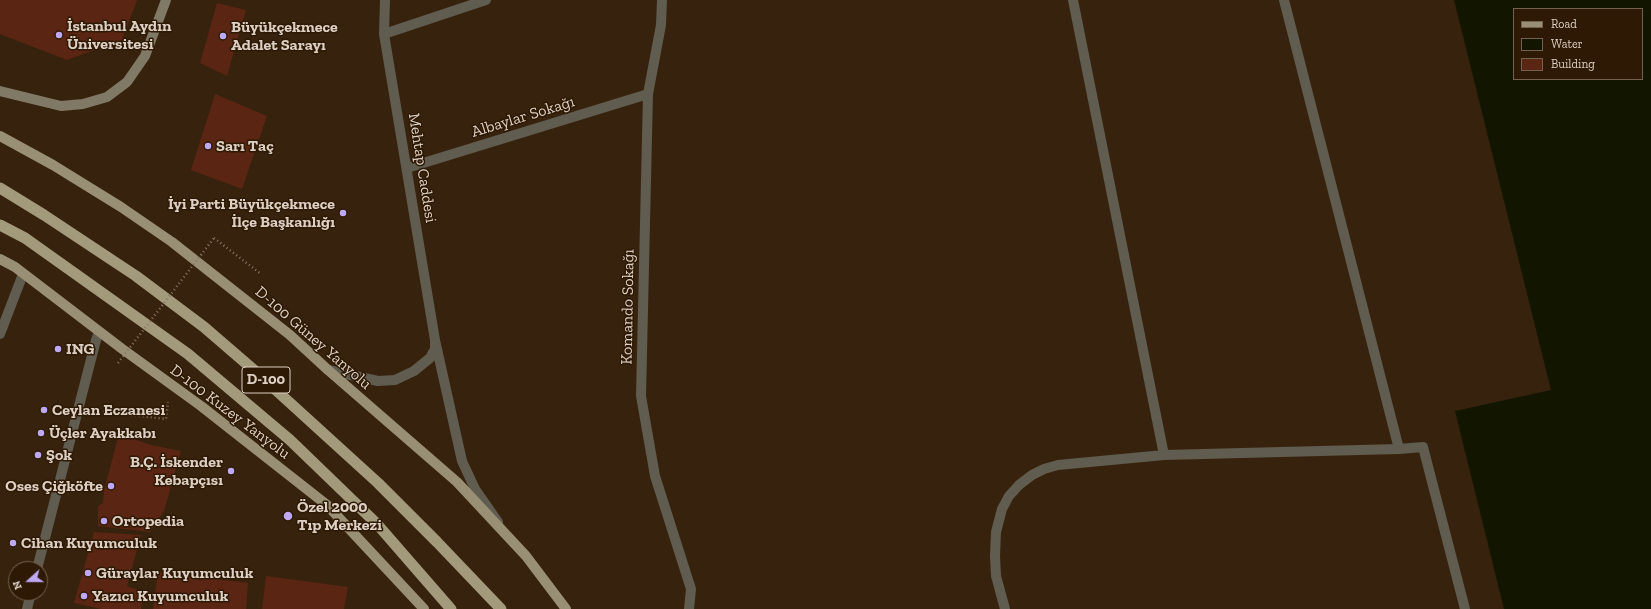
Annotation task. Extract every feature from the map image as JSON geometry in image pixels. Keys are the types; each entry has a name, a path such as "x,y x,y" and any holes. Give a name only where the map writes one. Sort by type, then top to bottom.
{"highway":[{"name":"D-100","path":"0,188 44,215 136,276 204,327 278,391 378,483 501,609"},
{"name":"D-100","path":"0,224 26,238 188,354 290,440 377,524 451,609"}],"main road":[{"path":"0,91 61,106 83,104 107,97 127,82 145,56 166,0"},
{"name":"D-100 Güney Yanyolu","path":"0,136 53,165 121,207 172,242 290,335 457,482 526,556 566,609"},
{"name":"D-100 Kuzey Yanyolu","path":"0,259 23,274 99,332 201,406 327,505 424,609"}],"street":[{"name":"Mehtap Caddesi","path":"385,0 384,34 430,311 462,461 475,489 526,556"},
{"path":"384,34 486,0"},
{"name":"Komando Sokağı","path":"662,0 661,25 648,94 641,396 655,476 691,589 689,609"},
{"path":"1073,0 1164,455"},
{"path":"1284,0 1399,449"},
{"name":"Albaylar Sokağı","path":"407,168 648,94"},
{"path":"0,334 23,274"},
{"path":"39,561 99,332"},
{"path":"328,370 378,381 395,380 414,371 430,358 435,349 436,340"},
{"path":"1005,609 996,576 994,556 996,532 1002,509 1009,496 1019,485 1032,475 1044,469 1058,465 1164,455 1399,449 1423,447 1465,609"}],"path":[{"path":"118,363 214,238 261,274"},
{"path":"78,409 166,419 168,402"}],"water":[{"path":"1454,0 1651,0 1651,609 1504,609 1455,411 1551,390"}],"building":[{"name":"İstanbul Aydın Üniversitesi","path":"0,0 137,0 122,40 67,60 0,34"},
{"name":"Büyükçekmece Adalet Sarayı","path":"217,3 246,10 227,76 200,63"},
{"path":"215,94 267,116 242,189 191,170"},
{"path":"119,434 151,445 181,451 164,511 150,532 98,526 98,506 103,503 104,490"},
{"path":"94,532 141,535 127,586 144,592 141,609 101,609 74,603"},
{"path":"158,572 248,583 246,609 153,609"},
{"path":"266,576 348,587 344,609 262,609"}],"place":[{"name":"İstanbul Aydın Üniversitesi","path":"59,35"},
{"name":"Büyükçekmece Adalet Sarayı","path":"223,36"},
{"name":"Sarı Taç","path":"208,146"},
{"name":"İyi Parti Büyükçekmece İlçe Başkanlığı","path":"343,213"},
{"name":"ING","path":"58,349"},
{"name":"Ceylan Eczanesi","path":"44,410"},
{"name":"Üçler Ayakkabı","path":"41,433"},
{"name":"Şok","path":"38,455"},
{"name":"B.Ç. İskender Kebapçısı","path":"231,471"},
{"name":"Oses Çiğköfte","path":"111,486"},
{"name":"Özel 2000 Tıp Merkezi","path":"288,516"},
{"name":"Ortopedia","path":"104,521"},
{"name":"Cihan Kuyumculuk","path":"13,543"},
{"name":"Güraylar Kuyumculuk","path":"88,573"},
{"name":"Yazıcı Kuyumculuk","path":"84,596"}]}
